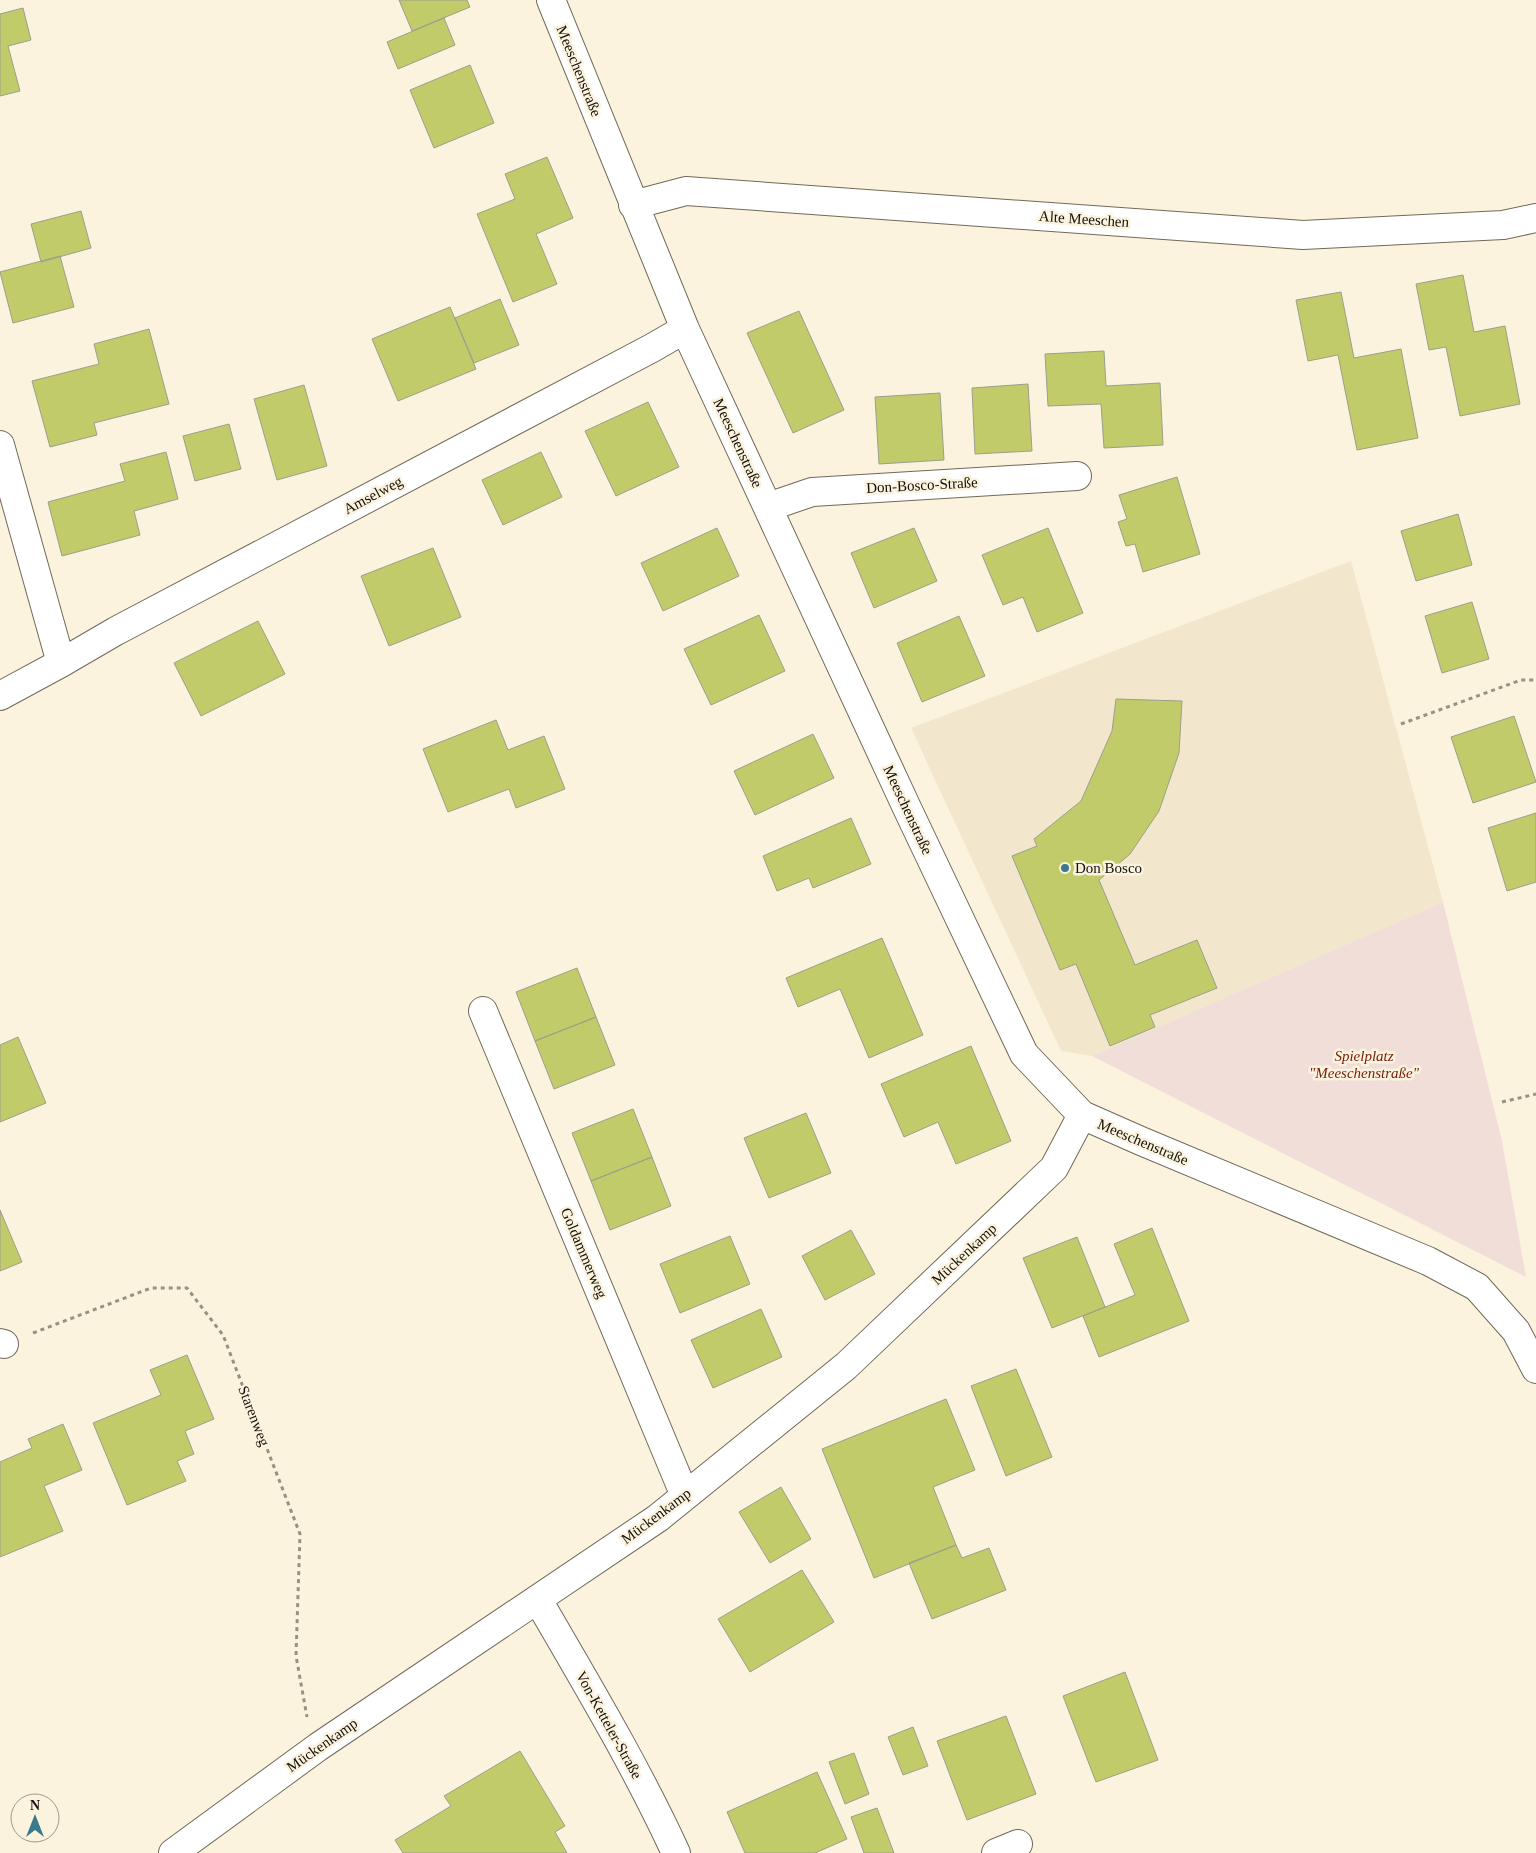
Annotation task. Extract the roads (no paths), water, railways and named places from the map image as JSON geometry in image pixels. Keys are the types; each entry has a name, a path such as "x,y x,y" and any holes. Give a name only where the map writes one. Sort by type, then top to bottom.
{"street":[{"name":"Meeschenstraße","path":"551,0 685,329 907,808 1024,1054 1082,1115 1141,1142 1428,1261 1477,1287 1516,1331 1536,1369"},
{"name":"Alte Meeschen","path":"633,205 686,191 1303,235 1503,225 1536,218"},
{"name":"Amselweg","path":"0,696 116,630 634,358 685,329"},
{"path":"0,445 61,663"},
{"name":"Don-Bosco-Straße","path":"768,506 812,492 1077,476"},
{"name":"Goldammerweg","path":"483,1011 685,1496"},
{"name":"Mückenkamp","path":"173,1853 318,1747 658,1518 846,1366 1054,1168 1082,1115"},
{"name":"Von-Ketteler-Straße","path":"538,1600 635,1770 657,1811 676,1853"}],"place":[{"name":"Don Bosco","path":"1065,868"}],"park label":[{"name":"Spielplatz \"Meeschenstraße\"","path":"1364,1064"}]}
